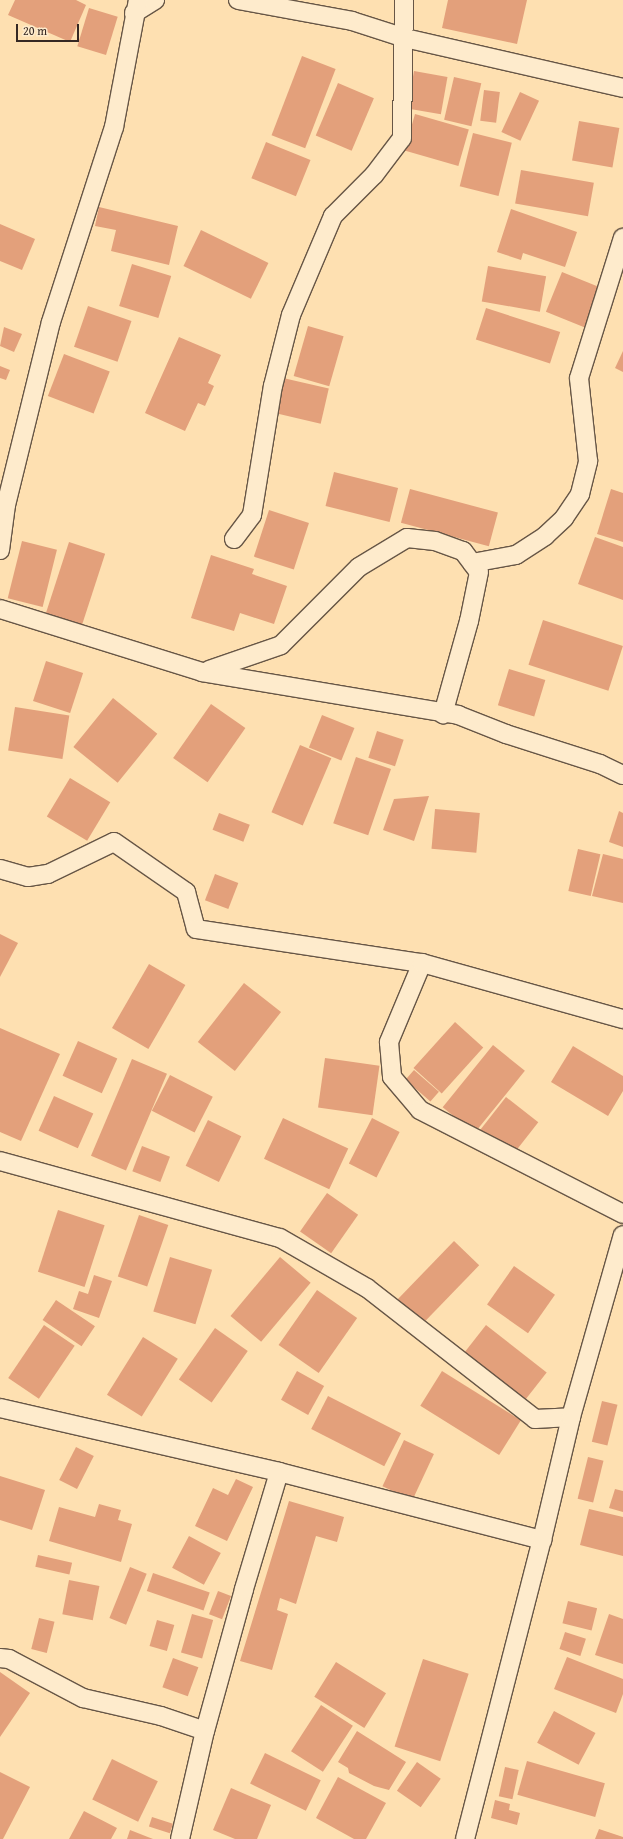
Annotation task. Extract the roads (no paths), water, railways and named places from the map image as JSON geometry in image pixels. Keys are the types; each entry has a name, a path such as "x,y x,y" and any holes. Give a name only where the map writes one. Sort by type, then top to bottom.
{"street":[{"path":"0,550 6,504 50,322 114,127 136,7 155,0"},
{"path":"238,0 352,21 405,38 623,88"},
{"path":"234,539 252,515 273,386 294,308 333,216 374,175 402,138 405,38 404,0"},
{"path":"472,563 516,554 539,540 564,518 580,494 588,461 579,378 623,238"},
{"path":"202,672 281,645 359,567 407,538 435,541 463,551 479,572 469,621 443,714"},
{"path":"0,609 202,672 243,677 443,714 458,715 506,734 600,764 623,775"},
{"path":"0,869 28,876 48,874 114,842 186,892 196,929 422,963 623,1019"},
{"path":"422,963 389,1042 392,1077 420,1110 623,1214"},
{"path":"0,1161 280,1238 367,1288 535,1419 570,1417"},
{"path":"465,1839 542,1540 570,1417 623,1235"},
{"path":"0,1408 279,1472 542,1540"},
{"path":"180,1839 205,1731 244,1589 279,1472"},
{"path":"0,1658 9,1659 83,1698 161,1716 205,1731"}]}
